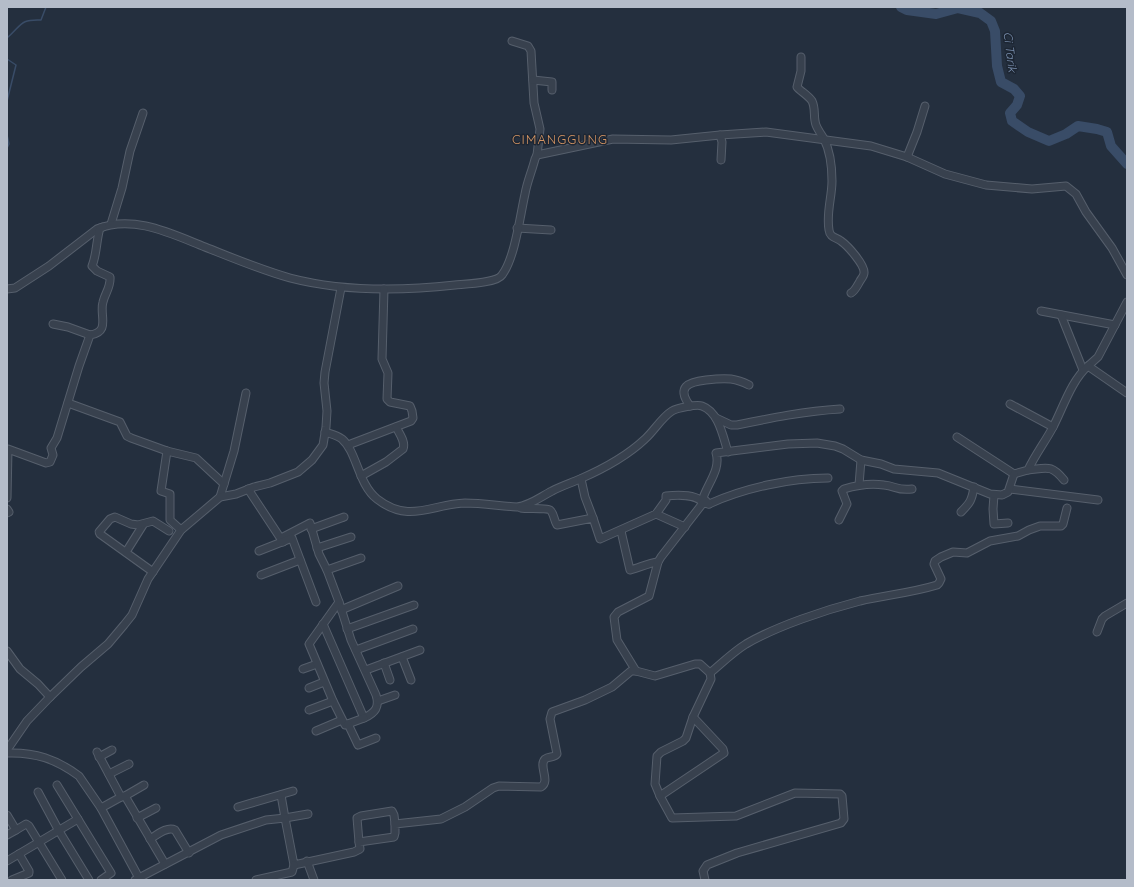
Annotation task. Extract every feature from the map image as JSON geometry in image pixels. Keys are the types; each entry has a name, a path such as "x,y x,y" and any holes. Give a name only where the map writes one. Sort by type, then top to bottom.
{"street":[{"path":"53,324 68,327 90,335 97,334 104,324 102,303 111,284 110,277 97,271 92,266 95,260 100,228 109,224 129,224 152,228 290,278 341,288 432,288 498,279 503,274 512,253 525,192 535,159 538,155 540,129 534,103 530,48 512,41"},
{"path":"801,57 801,71 797,87 806,93 813,102 815,108 816,126 824,140 830,157 832,180 829,211 830,234 832,237 840,240 849,248 864,270 863,276 854,291 851,293"},
{"path":"533,80 552,82 552,90"},
{"path":"907,157 925,106"},
{"path":"7,290 15,288 49,266 98,229 109,224 122,188 130,151 142,113"},
{"path":"538,155 610,139 671,140 766,132 871,146 907,157 945,174 986,184 1032,189 1066,186 1076,194 1086,212 1112,248 1127,275"},
{"path":"720,135 722,142 721,160"},
{"path":"517,228 551,230"},
{"path":"7,751 27,721 81,667 108,644 132,615 148,579 181,530 220,497 236,494 298,472 312,460 323,445 327,410 324,389 324,372 341,288"},
{"path":"348,445 411,421 414,417 410,406 390,402 387,399 388,373 382,359 384,289"},
{"path":"1028,470 1053,427 1076,380 1085,368 1098,357 1127,302"},
{"path":"1041,311 1115,325"},
{"path":"1065,316 1085,368 1127,393"},
{"path":"7,498 8,449 46,464 50,462 53,455 51,448 57,438 90,335"},
{"path":"690,406 685,399 684,390 685,387 692,382 727,378 749,384"},
{"path":"220,497 234,451 246,393"},
{"path":"68,403 120,422 127,436 167,451 196,458 224,484"},
{"path":"1010,404 1053,427"},
{"path":"516,507 534,502 553,490 581,479 612,464 645,439 673,410 701,405 716,418 731,425 737,425 821,410 840,410"},
{"path":"716,418 728,452"},
{"path":"361,476 386,462 403,449 403,442 396,427"},
{"path":"325,432 340,438 348,445 367,487 377,499 395,509 406,512 432,510 452,504 466,503 548,509 551,510 557,525 593,518"},
{"path":"957,437 1014,474 1028,470 1050,468 1064,480"},
{"path":"706,503 703,498 715,474 718,458 716,453 748,448 817,443 835,446 861,460 881,464 894,469 938,473 994,495 1002,495 1010,489 1014,474"},
{"path":"167,451 161,491 170,494 170,520 181,530"},
{"path":"859,485 861,460"},
{"path":"636,671 617,640 614,619 618,612 649,596 658,562 684,527 706,503 756,488 814,478 828,478"},
{"path":"581,479 585,497 600,539 621,531 656,514 666,500 666,496 692,497 706,503"},
{"path":"839,520 847,504 842,490 859,485 884,484 901,490 912,489"},
{"path":"961,512 970,503 974,487"},
{"path":"248,489 282,540"},
{"path":"1010,489 1098,500"},
{"path":"994,495 994,524 1008,523"},
{"path":"710,672 745,645 778,629 841,606 882,596 909,593 939,584 941,579 934,564 935,561 941,557 953,552 967,553 990,541 1018,536 1040,526 1061,526 1063,524 1067,508"},
{"path":"7,510 9,512 7,513"},
{"path":"656,514 684,527"},
{"path":"142,525 131,524 114,517 110,519 99,532 153,572"},
{"path":"311,529 344,517"},
{"path":"126,552 142,525 146,522 153,521 170,531"},
{"path":"259,551 282,540 310,523 317,548 339,602 347,629 378,700 377,708 374,712 364,718 316,730"},
{"path":"621,531 630,570 650,563 658,562"},
{"path":"317,548 351,537"},
{"path":"282,540 292,538 316,602"},
{"path":"327,570 361,558"},
{"path":"261,575 300,560"},
{"path":"341,610 398,586"},
{"path":"339,602 309,644 333,701 358,745 376,738"},
{"path":"1097,632 1102,619 1127,603"},
{"path":"347,629 414,605"},
{"path":"323,624 364,718"},
{"path":"356,650 413,629"},
{"path":"366,670 420,650"},
{"path":"7,651 20,669 38,684 50,697"},
{"path":"402,656 411,680"},
{"path":"384,663 390,680"},
{"path":"303,669 317,664"},
{"path":"395,824 441,819 465,807 493,788 499,786 543,786 545,782 545,760 547,758 554,757 557,754 550,719 552,712 585,700 612,687 631,671 655,676 695,664 700,664 710,672 711,679 693,717 688,735 685,740 661,752 658,756 655,784 672,817 680,818 739,815 795,793 831,793 841,795 844,819 841,823 737,853 707,864 703,870 705,880"},
{"path":"309,688 324,682"},
{"path":"378,700 395,695"},
{"path":"309,710 333,701"},
{"path":"660,796 724,754 723,749 693,717"},
{"path":"112,750 98,754 165,864"},
{"path":"7,751 37,754 57,763 79,776 101,808 137,879 221,835 266,820 308,814"},
{"path":"109,774 129,764"},
{"path":"57,785 111,873 101,880"},
{"path":"101,808 144,785"},
{"path":"238,807 293,791"},
{"path":"38,792 59,831 89,880"},
{"path":"256,880 286,877 292,872 294,865 281,795"},
{"path":"137,818 156,808"},
{"path":"294,865 354,852 360,849 359,842 357,818 392,811 394,814 396,833 394,837 359,842"},
{"path":"7,815 16,830"},
{"path":"7,861 78,819"},
{"path":"7,835 28,824 62,880"},
{"path":"150,839 168,829 176,830 189,853"},
{"path":"12,880 28,873 29,871 19,854"},
{"path":"307,862 314,880"}],"waterway":[{"path":"7,38 25,22 41,20 46,7"},
{"name":"Ci Tarik","path":"901,7 907,10 936,14 958,8 980,13 991,21 995,31 997,66 1001,82 1014,89 1020,96 1017,105 1010,113 1012,121 1028,132 1049,141 1066,134 1078,126 1107,132 1111,146 1127,164"},
{"path":"7,59 16,65 7,101"},
{"path":"7,135 9,144 7,148"}],"district":[{"name":"CIMANGGUNG","path":"560,139"}]}
